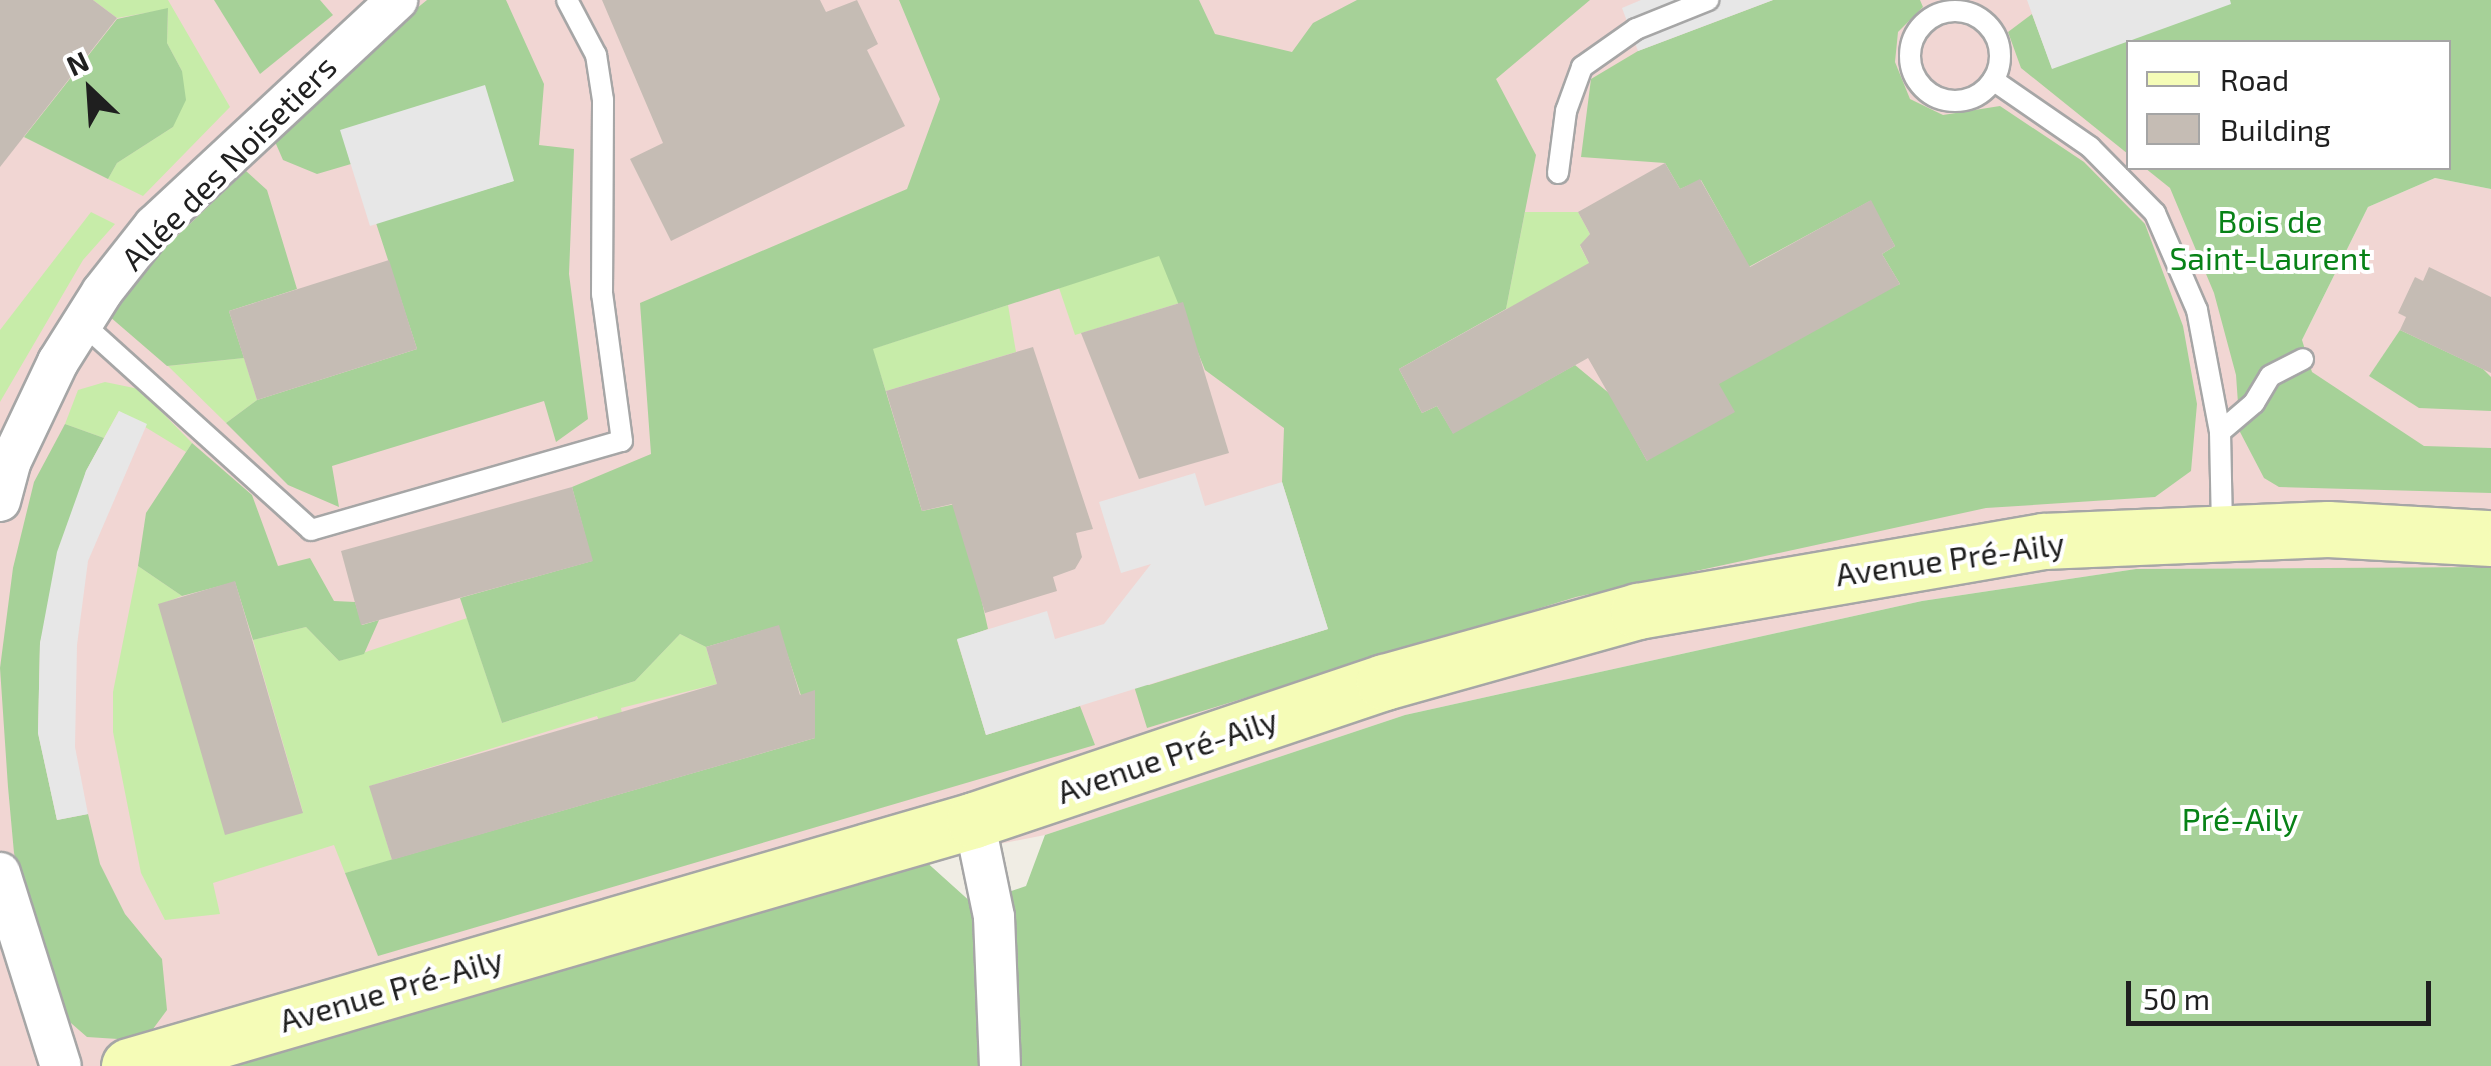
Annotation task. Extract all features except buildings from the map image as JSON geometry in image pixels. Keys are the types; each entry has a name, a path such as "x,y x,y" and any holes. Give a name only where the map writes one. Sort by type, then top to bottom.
{"street":[{"name":"Allée des Noisetiers","path":"0,501 10,462 82,322 154,226 397,0"},
{"name":"Avenue Pré-Aily","path":"130,1066 974,820 1384,682 1638,611 2044,541 2222,532 2491,538"},
{"path":"974,820 994,917 1000,1066"},
{"path":"0,873 61,1066"}],"lane":[{"path":"82,322 311,530 622,441 602,294 603,100 596,55 567,0"},
{"path":"1558,173 1566,110 1582,67 1636,29 1708,0"},
{"path":"1934,7 1971,13 1994,33 2000,64 1993,80 1982,93 1950,102 1922,88 1909,61 1910,46 1934,7"},
{"path":"1993,80 2090,147 2155,213 2196,310 2220,432 2222,532"},
{"path":"2220,432 2254,403 2270,376 2303,359"}],"shaded area":[{"path":"0,0 2277,0 2126,40 2126,170 2258,170 2302,340 2368,207 2435,178 2491,189 2491,568 2136,569 1922,601 1405,715 1045,835 923,859 229,1066 0,1066"},
{"path":"1641,0 1773,0 1638,51 1622,8"},
{"path":"2027,0 2230,0 2231,4 2052,69"},
{"path":"485,85 514,181 370,226 340,130"},
{"path":"119,411 147,424 88,561 77,645 75,747 88,814 57,820 38,733 40,643 57,552 86,471"},
{"path":"1195,473 1205,506 1282,482 1328,629 986,735 957,639 1047,611 1055,639 1104,624 1151,564 1121,573 1099,502"}],"green space":[{"path":"93,0 168,0 230,107 143,196 108,179 117,163 173,127 182,71 167,43 168,9 117,18"},
{"path":"214,0 320,0 333,15 260,74"},
{"path":"427,0 506,0 544,84 539,145 574,149 569,274 588,419 556,442 544,401 332,466 339,507 288,485 226,423 257,400 417,349 376,223 513,181 341,130 351,164 317,174 283,160 269,128"},
{"path":"899,0 1199,0 1215,34 1292,52 1313,23 1357,0 1590,0 1496,79 1536,155 1506,309 1399,369 1422,413 1437,406 1453,433 1575,365 1610,394 1647,461 1711,370 1900,284 1882,254 1895,246 1870,201 1743,270 1696,263 1735,241 1701,180 1680,189 1665,163 1581,157 1591,79 1638,51 1773,0 1920,0 1923,7 1898,32 1895,62 1910,99 1943,115 2000,106 2084,162 2145,224 2183,326 2197,404 2191,471 2155,497 1986,508 1576,597 1147,728 1133,683 1149,685 1328,629 1282,482 1284,428 1205,370 1159,256 873,349 922,511 960,503 988,629 957,640 986,735 1080,706 1095,745 378,956 345,873 815,738 778,626 706,647 680,634 635,681 502,723 460,598 592,561 572,487 651,454 640,303 907,189 940,99"},
{"name":"Bois de Saint-Laurent","path":"2230,0 2491,0 2491,189 2435,178 2368,207 2302,340 2312,372 2424,446 2491,448 2491,493 2279,487 2264,478 2240,432 2236,375 2214,293 2170,188 2148,170 2451,170 2451,40 2126,40 2126,152 2021,68 2008,32 2032,14 2052,68"},
{"path":"168,8 167,43 182,71 186,100 173,127 117,163 108,179 24,137 117,19"},
{"path":"246,171 267,190 297,289 229,311 244,358 167,366 109,316 158,254"},
{"path":"91,212 115,224 83,260 0,402 0,330"},
{"path":"1525,212 1578,212 1590,234 1580,246 1597,278 1506,309"},
{"path":"1160,255 1183,302 1075,335 1059,288"},
{"path":"1008,305 1016,352 886,391 872,349"},
{"path":"2400,330 2483,369 2491,377 2491,411 2419,408 2369,376"},
{"path":"244,358 257,400 226,423 168,366"},
{"path":"105,382 139,389 192,443 186,452 119,411 104,438 65,424 78,390"},
{"path":"65,424 104,438 86,471 40,643 38,733 57,820 88,814 100,864 125,914 162,959 167,1010 150,1033 118,1039 87,1037 56,1010 14,853 8,787 0,668 13,568 34,482"},
{"path":"192,443 252,495 278,566 310,558 334,601 355,602 362,625 379,620 364,654 339,661 306,627 253,640 235,582 182,596 138,566 146,513"},
{"path":"138,566 182,596 158,605 303,812 253,640 306,627 339,661 467,618 502,723 635,681 680,634 706,647 717,684 621,708 623,719 601,725 597,716 370,786 392,860 345,873 334,845 213,883 220,914 165,920 141,873 113,732 113,692"},
{"name":"Pré-Aily","path":"2491,567 2491,1066 230,1066 923,859 973,904 1026,886 1045,835 1405,715 1922,601 2136,569"}]}
